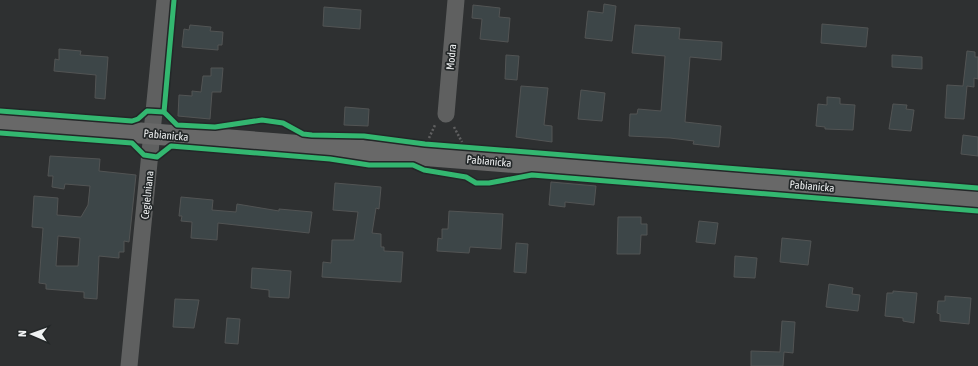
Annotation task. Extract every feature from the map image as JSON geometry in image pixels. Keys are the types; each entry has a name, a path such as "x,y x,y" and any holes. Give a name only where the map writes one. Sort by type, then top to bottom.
{"main road":[{"name":"Pabianicka","path":"0,122 978,199"}],"street":[{"name":"Cegielniana","path":"130,366 165,0"},
{"name":"Modra","path":"446,114 456,0"}],"path":[{"path":"446,114 464,145 456,146"},
{"path":"424,144 432,144"}],"building":[{"path":"604,4 616,6 612,41 585,38 588,11 603,13"},
{"path":"473,5 500,8 499,17 510,18 508,42 480,39 482,19 472,18"},
{"path":"324,7 361,10 360,29 323,26"},
{"path":"822,24 868,28 866,47 821,43"},
{"path":"190,25 211,27 210,31 223,32 222,45 218,45 218,50 182,47 184,29 189,30"},
{"path":"635,25 680,28 679,39 722,42 721,60 690,57 685,122 721,126 719,147 693,144 694,141 670,138 629,136 630,114 637,114 638,109 661,111 665,56 632,53"},
{"path":"59,49 81,51 80,55 108,57 105,99 95,98 96,75 54,71 55,59 59,60"},
{"path":"967,51 975,52 975,57 978,57 978,79 974,78 974,87 967,86 964,119 945,118 947,85 963,86"},
{"path":"506,55 519,56 517,80 505,79"},
{"path":"892,55 922,57 922,69 892,67"},
{"path":"211,68 223,68 221,92 212,92 210,119 178,116 179,95 192,96 192,91 201,92 203,76 211,76"},
{"path":"521,86 548,88 544,125 552,126 552,142 516,137"},
{"path":"581,90 605,93 602,121 578,119"},
{"path":"827,97 840,98 840,104 855,105 853,130 825,129 825,127 816,126 818,104 827,105"},
{"path":"893,104 907,105 906,109 914,110 911,131 889,129"},
{"path":"345,107 369,109 368,126 344,125"},
{"path":"963,135 978,137 978,156 961,154"},
{"path":"50,156 100,159 99,171 136,175 129,242 124,241 124,252 119,252 119,258 99,256 97,299 84,298 84,292 46,289 46,284 39,283 43,228 32,227 34,196 58,198 57,215 81,217 88,205 90,186 65,184 64,189 52,187 53,176 48,176","holes":["58,236 80,238 78,266 56,266"]},
{"path":"551,182 596,186 594,205 565,202 565,207 549,205"},
{"path":"335,183 381,187 379,209 376,208 372,233 381,234 381,247 384,247 384,251 403,252 401,282 322,277 323,262 331,263 332,240 354,240 358,212 333,210"},
{"path":"181,197 213,200 212,210 236,212 237,204 279,211 279,209 312,212 309,233 218,223 217,240 191,238 192,222 181,221 182,216 179,216"},
{"path":"449,211 503,214 501,249 470,247 469,253 437,251 438,238 442,239 442,229 448,229"},
{"path":"618,217 641,217 641,224 647,224 647,235 641,235 640,254 617,254"},
{"path":"699,221 718,223 715,244 696,242"},
{"path":"782,238 811,241 808,265 780,262"},
{"path":"516,243 528,244 526,273 514,272"},
{"path":"735,256 757,258 755,278 734,277"},
{"path":"252,268 291,271 289,298 269,297 269,290 251,288"},
{"path":"829,284 853,288 852,294 860,295 858,311 826,307"},
{"path":"893,291 917,293 914,323 903,321 903,318 885,316 887,293 893,293"},
{"path":"945,296 971,298 969,324 940,321 940,314 937,313 938,301 945,301"},
{"path":"175,299 199,300 194,328 173,327"},
{"path":"227,318 240,319 238,344 225,343"},
{"path":"782,321 795,322 793,353 784,352 783,366 751,366 751,351 780,352"}],"cycle path":[{"path":"174,0 164,112 177,125 215,127 262,120 283,123 303,134 312,135 364,136 425,144 978,188"},
{"path":"0,111 132,121 138,119 147,111 164,112"},
{"path":"0,133 132,143 144,155 157,157 171,146 330,159 369,165 413,165 424,170 466,177 476,183 489,183 532,175 978,211"}]}
